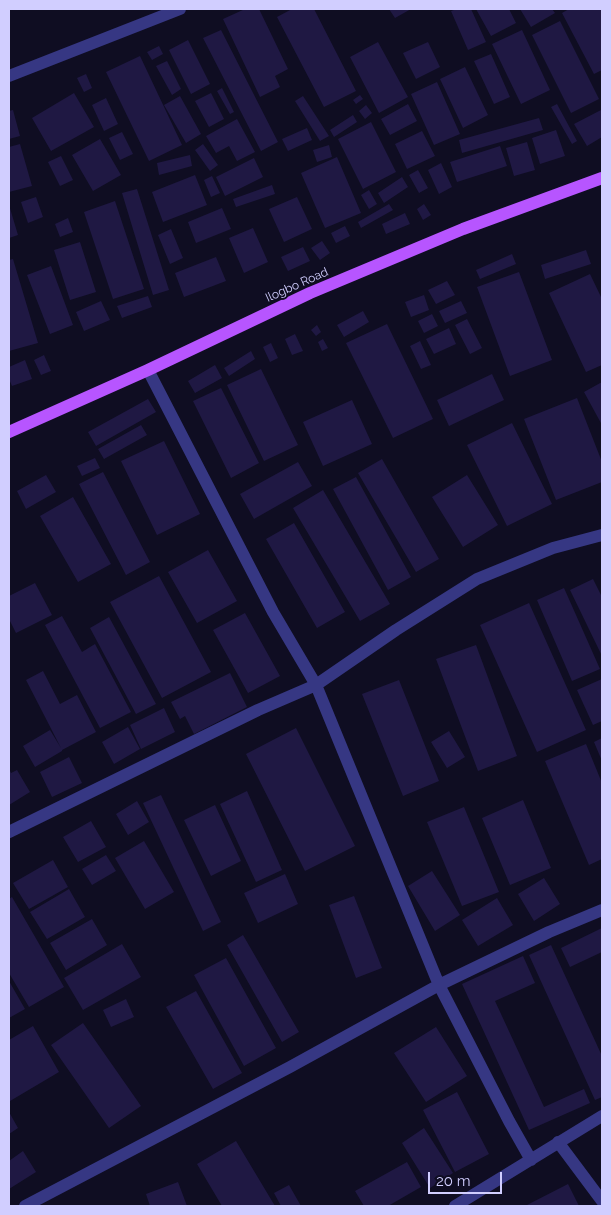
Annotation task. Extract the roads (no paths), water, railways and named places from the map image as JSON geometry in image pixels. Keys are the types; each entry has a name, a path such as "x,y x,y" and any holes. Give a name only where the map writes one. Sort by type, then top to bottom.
{"main road":[{"name":"Ilogbo Road","path":"9,432 148,370 310,293 463,229 602,178"}],"street":[{"path":"9,76 180,9"},
{"path":"148,370 273,612 316,685 438,984 531,1160"},
{"path":"9,832 258,710 316,685 396,630 478,579 553,548 602,534"},
{"path":"25,1206 290,1067 438,984 549,932 602,910"},
{"path":"455,1206 602,1116"},
{"path":"558,1142 602,1201"}]}
